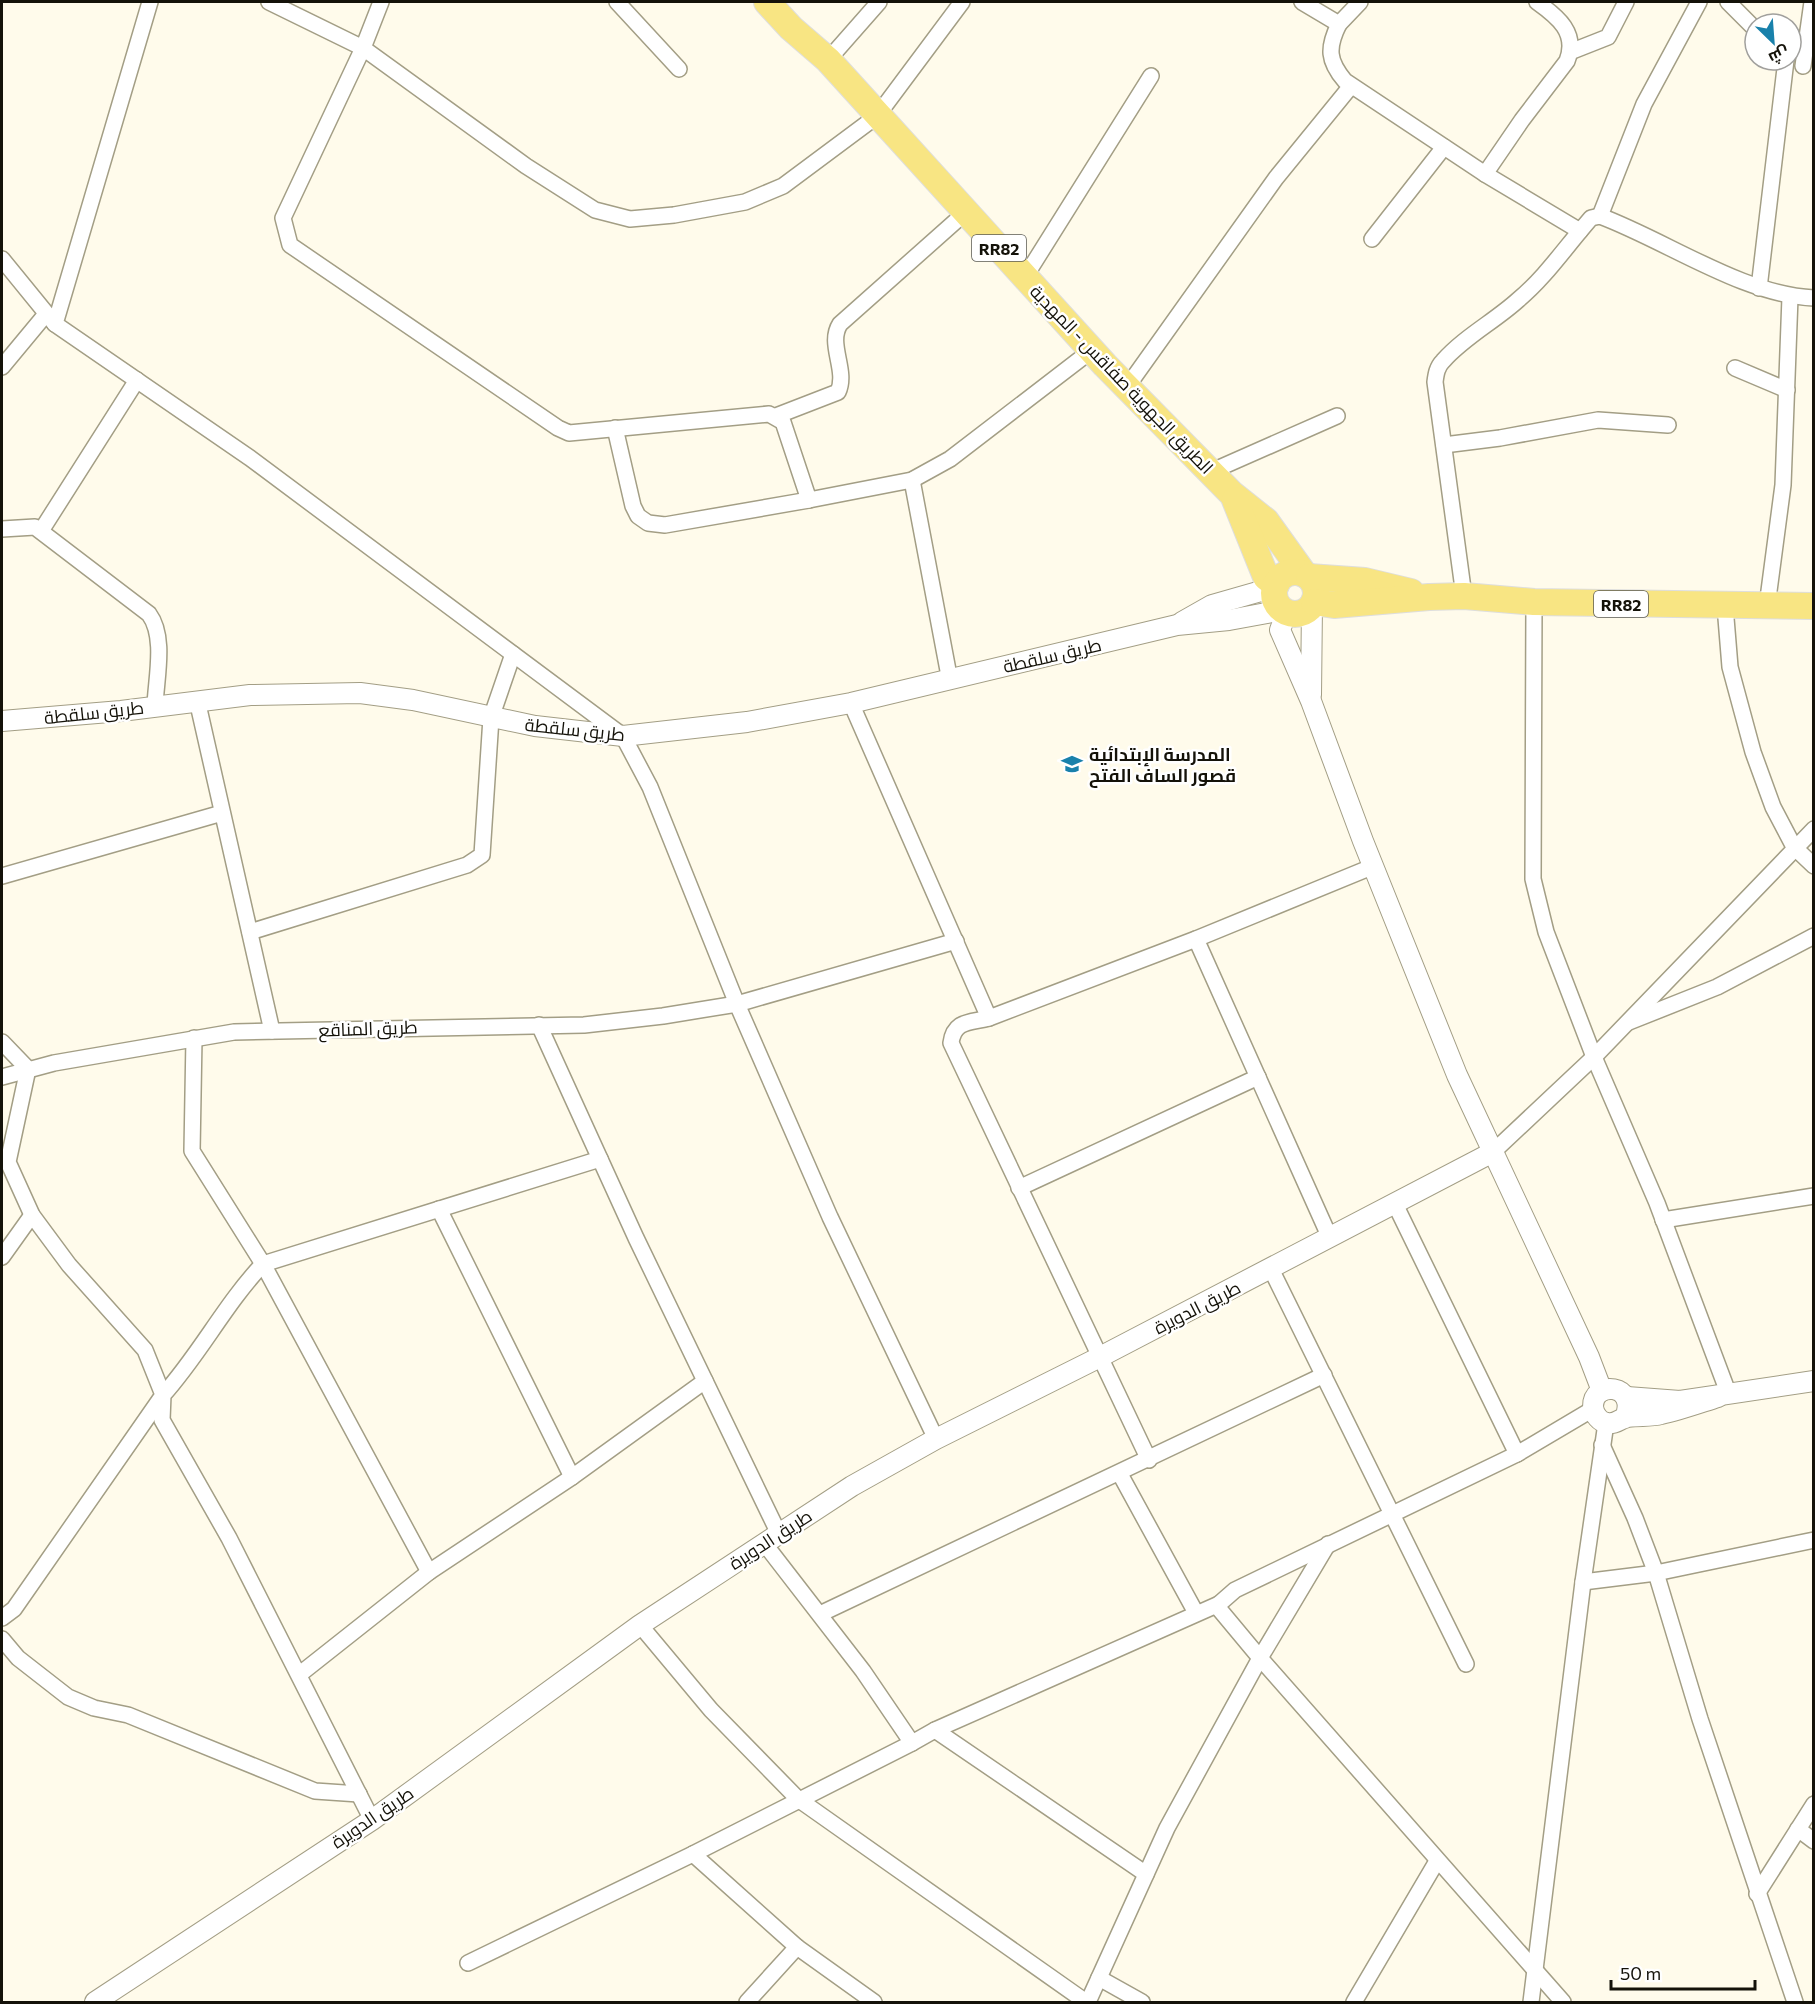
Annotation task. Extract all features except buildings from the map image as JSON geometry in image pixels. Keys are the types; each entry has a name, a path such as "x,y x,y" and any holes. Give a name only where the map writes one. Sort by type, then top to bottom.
{"main road":[{"name":"الطريق الجهوية صفاقس - المهدية","path":"767,2 791,28 828,60 1092,351 1232,494 1266,521 1316,591 1313,603"},
{"name":"الطريق الجهوية صفاقس - المهدية","path":"1232,494 1248,528 1266,577 1280,598"},
{"name":"RR82","path":"1429,597 1365,581 1288,573 1280,598 1303,612 1313,603 1334,605 1464,596 1534,602 1814,606"}],"street":[{"path":"2,367 50,319 150,2"},
{"path":"269,2 363,48 526,166 595,210 630,219 674,215 745,202 783,186 877,116 962,2"},
{"path":"381,2 363,48 283,218 290,245 568,433 770,414 776,416 783,422 809,500"},
{"path":"616,2 679,69"},
{"path":"828,60 879,2"},
{"path":"1302,2 1340,24"},
{"path":"1360,2 1340,24 1331,39 1329,53 1333,68 1351,86 1485,174 1580,231"},
{"path":"1485,174 1567,61 1570,52 1570,38 1564,25 1537,2"},
{"path":"1570,52 1608,37 1626,2"},
{"path":"1600,216 1644,104 1698,2"},
{"path":"1728,2 1743,17"},
{"path":"1808,68 1812,2"},
{"path":"1760,288 1785,72"},
{"path":"1025,277 1151,76"},
{"path":"1127,387 1276,178 1351,86"},
{"path":"1372,239 1444,147"},
{"path":"776,416 838,392 843,382 836,341 836,330 840,324 966,212"},
{"path":"1464,596 1435,382 1441,363 1541,279 1591,218 1600,216 1760,288 1790,297 1814,298"},
{"path":"2,259 50,319 250,458 623,736 650,786 737,1004 830,1217 936,1439"},
{"path":"1767,606 1783,485 1790,297"},
{"path":"615,428 633,506 638,516 648,523 678,524 718,514 809,500 912,480 950,459 1092,351"},
{"path":"1735,368 1786,390"},
{"path":"41,531 137,380"},
{"path":"1210,472 1337,416"},
{"path":"1444,445 1500,438 1598,420 1668,425"},
{"path":"912,480 950,681"},
{"path":"2,529 35,526 149,614 155,622 158,637 155,706"},
{"path":"1280,598 1280,630 1311,701 1457,1075 1589,1357 1602,1390"},
{"name":"طريق سلقطة","path":"2,721 197,700 294,693 380,694 491,718 576,732 623,736 747,722 851,703 1177,625 1212,605 1280,598"},
{"path":"1534,602 1533,879 1546,932 1594,1057 1663,1220 1723,1396"},
{"path":"1311,701 1313,603"},
{"path":"1725,606 1730,668 1754,752 1773,807 1794,847 1814,866"},
{"path":"250,932 467,865 482,855 491,718 513,654"},
{"path":"197,700 272,1031"},
{"path":"851,703 989,1017"},
{"path":"2,876 222,813"},
{"path":"1493,1152 1594,1057 1794,847 1814,829"},
{"path":"1149,1460 1098,1358 951,1043 952,1032 956,1026 989,1017 1196,939 1374,866"},
{"path":"1626,1023 1717,987 1814,936"},
{"path":"1196,939 1330,1238"},
{"name":"طريق المناقع","path":"2,1077 28,1069 234,1032 584,1024 737,1004 956,941"},
{"path":"539,1025 705,1381 771,1537 820,1614 912,1743"},
{"path":"194,1038 192,1151 263,1264 429,1572"},
{"path":"2,1042 28,1069 8,1162 32,1215 69,1265 145,1350 163,1395 162,1420 229,1538 300,1674 372,1820"},
{"path":"1019,1188 1258,1077"},
{"name":"طريق الدويرة","path":"95,2002 372,1820 640,1625 852,1486 936,1439 1271,1269 1493,1152"},
{"path":"2,1618 14,1609 163,1395 186,1370 248,1280 263,1264 600,1159"},
{"path":"1663,1220 1814,1196"},
{"path":"1395,1204 1517,1454"},
{"path":"439,1209 572,1477"},
{"path":"2,1257 32,1215"},
{"path":"1271,1269 1466,1664"},
{"path":"820,1614 1120,1474 1324,1375"},
{"path":"300,1674 429,1572 572,1477 705,1381"},
{"path":"1626,1397 1680,1401 1814,1382"},
{"path":"468,1964 693,1854 935,1730 1219,1604 1235,1590 1517,1454 1608,1417 1629,1407 1626,1397 1620,1390 1611,1388 1602,1390 1595,1398 1608,1417 1583,1582 1531,2002"},
{"path":"1608,1417 1659,1415 1723,1396"},
{"path":"1602,1445 1635,1518 1656,1574 1757,1894 1795,2002"},
{"path":"1120,1474 1196,1614"},
{"path":"1583,1582 1656,1574 1813,1543"},
{"path":"640,1625 711,1710 798,1799 1087,2002 1167,1828 1260,1658 1328,1545"},
{"path":"1219,1604 1220,1610 1260,1658 1563,2002"},
{"path":"2,1639 18,1658 68,1697 94,1708 128,1715 315,1791 359,1794"},
{"path":"935,1730 1146,1874"},
{"path":"1757,1894 1814,1804"},
{"path":"1797,1829 1814,1841"},
{"path":"693,1854 797,1947 874,2002"},
{"path":"1354,2002 1437,1861"},
{"path":"747,2002 797,1947"},
{"path":"1100,1978 1142,2002"}],"place":[{"name":"المدرسة الإبتدائية قصور الساف الفتح","path":"1072,764"}]}
